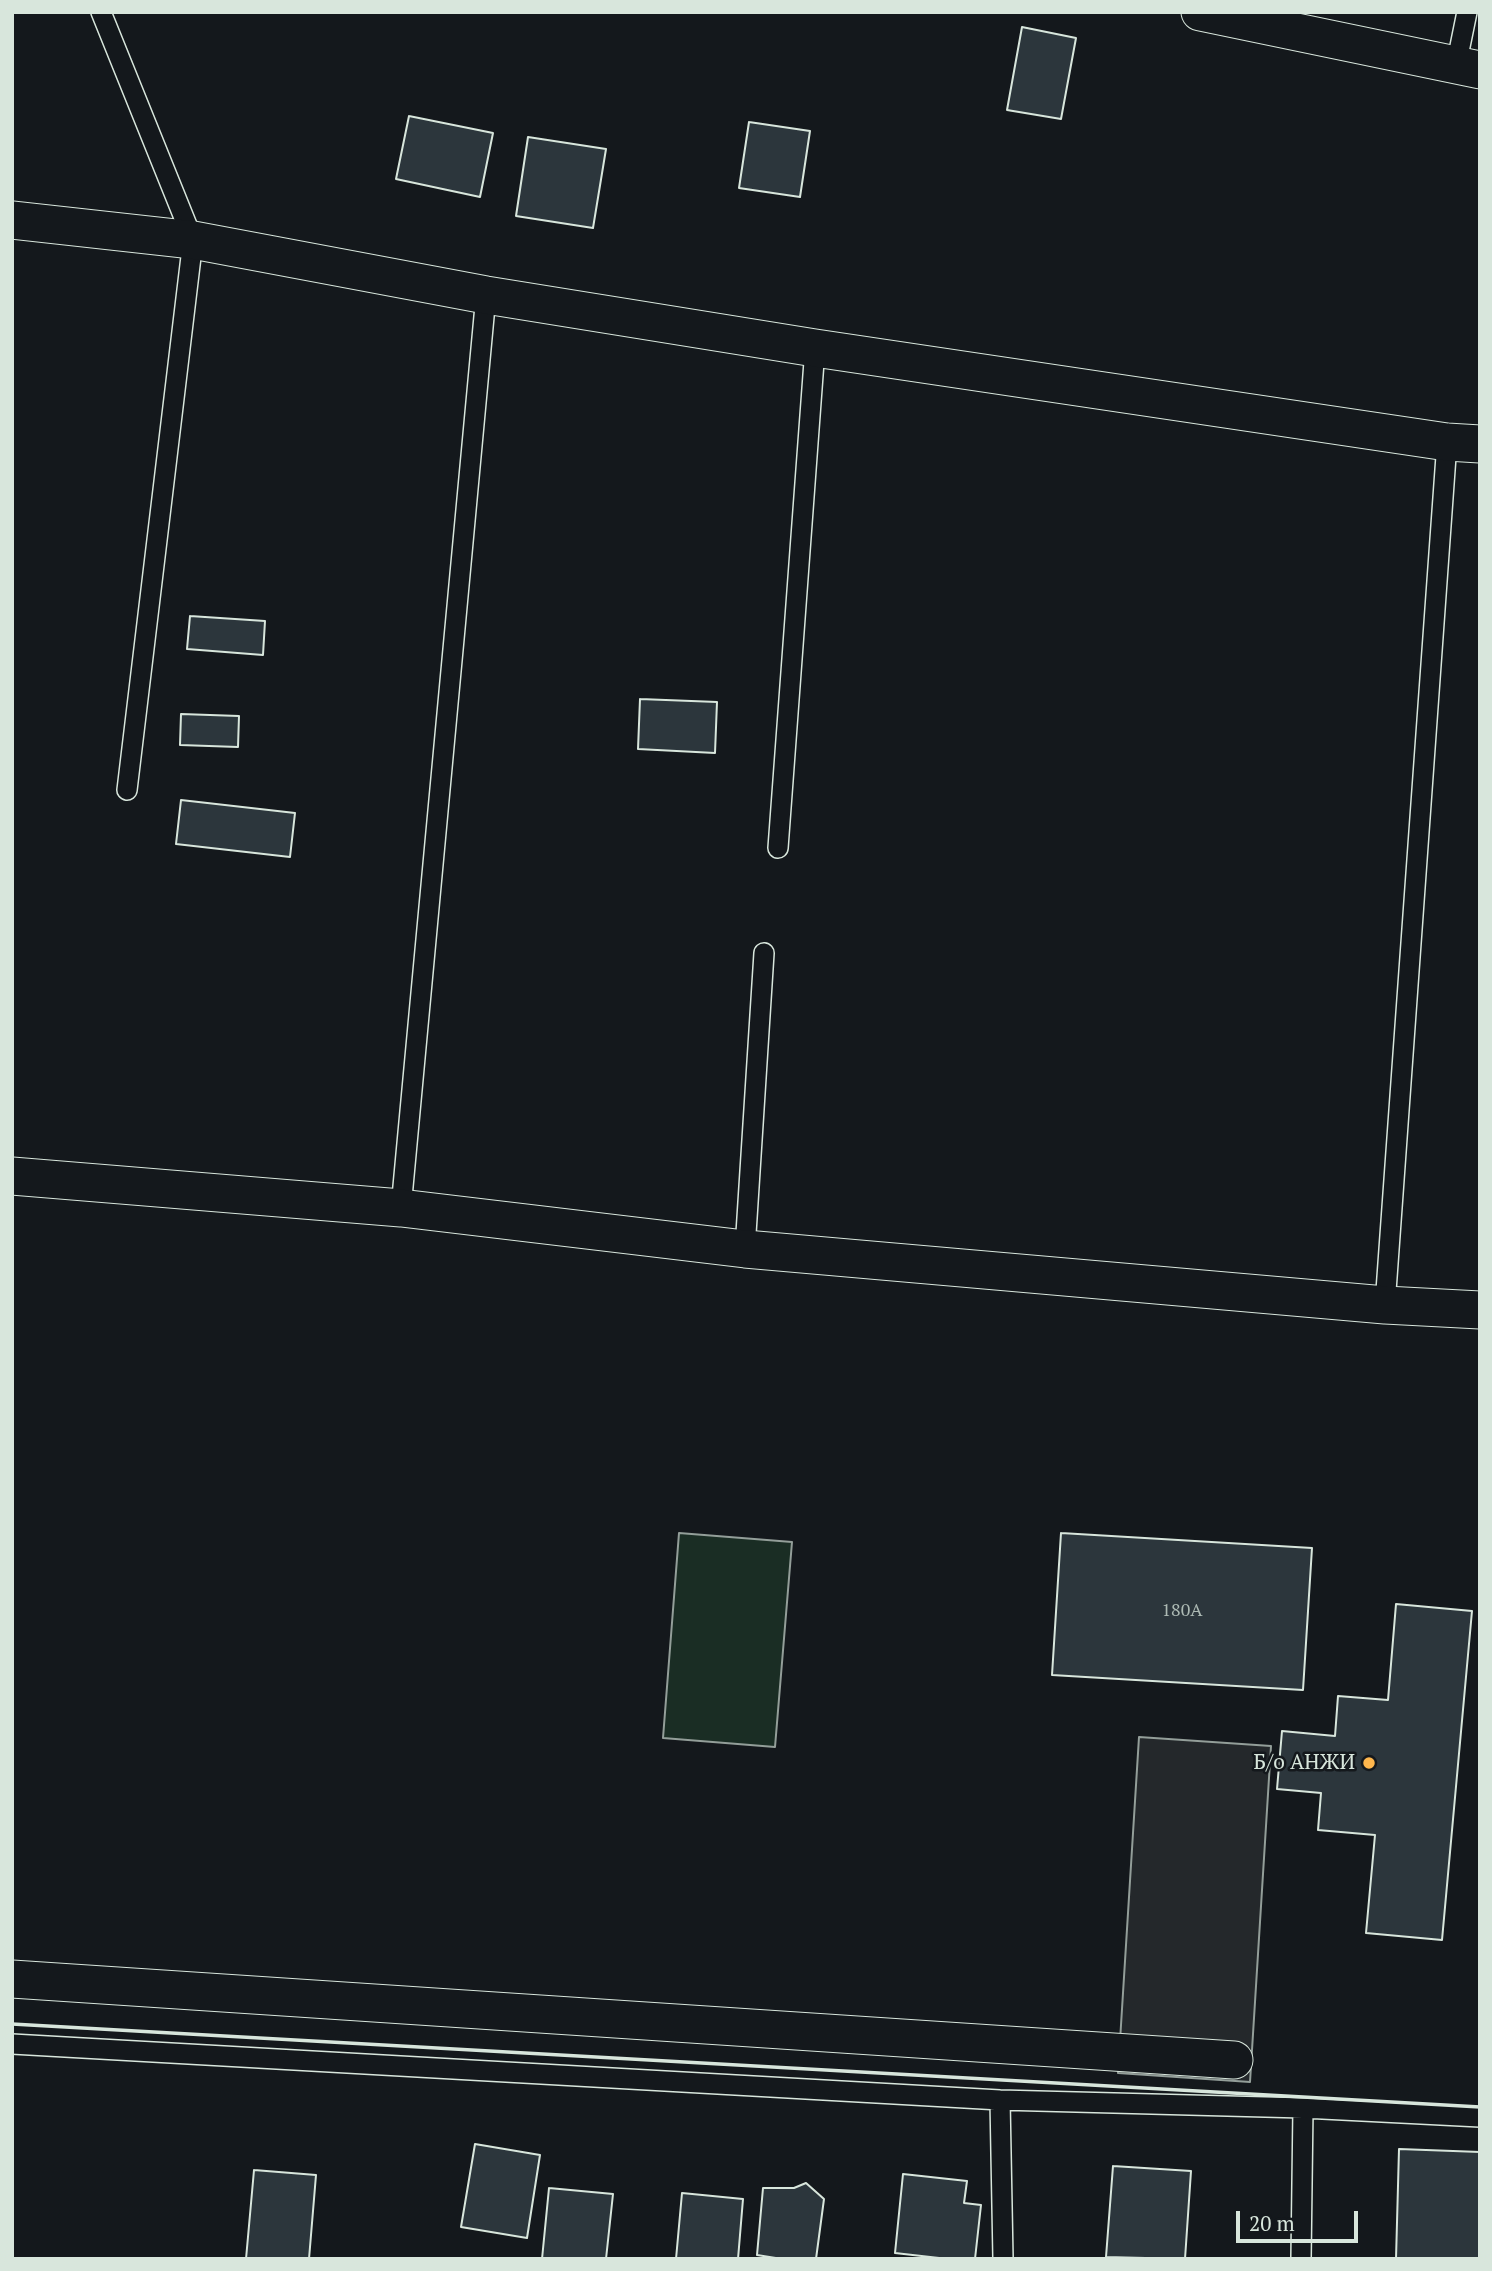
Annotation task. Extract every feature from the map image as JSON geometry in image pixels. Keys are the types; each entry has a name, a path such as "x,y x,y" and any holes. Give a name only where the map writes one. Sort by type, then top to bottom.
{"street":[{"path":"1200,12 1468,68"},
{"path":"12,220 193,240 486,295 815,348 1463,443"},
{"path":"12,1176 401,1208 745,1249 1385,1305 1480,1310"},
{"path":"12,1979 1234,2060"}],"lane":[{"path":"101,12 193,240 127,790"},
{"path":"1467,12 1468,68"},
{"path":"401,1208 486,295"},
{"path":"778,848 815,348"},
{"path":"1385,1305 1463,443"},
{"path":"745,1249 764,953"},
{"path":"12,2044 1000,2100 1303,2108 1480,2117"},
{"path":"1000,2100 1003,2259"},
{"path":"1301,2259 1303,2108"}],"green space":[{"path":"679,1533 792,1542 775,1747 663,1738"}],"shaded area":[{"path":"1139,1737 1271,1746 1250,2082 1118,2073"}],"building":[{"path":"1022,27 1076,38 1061,119 1007,110"},
{"path":"409,116 493,133 480,197 396,179"},
{"path":"749,122 810,131 800,197 739,188"},
{"path":"528,137 606,149 593,228 516,216"},
{"path":"190,616 265,621 263,655 187,649"},
{"path":"640,699 717,702 715,753 638,749"},
{"path":"181,714 239,716 238,747 180,745"},
{"path":"181,800 295,813 290,857 176,844"},
{"path":"1061,1533 1312,1548 1303,1690 1052,1675"},
{"name":"Б/о АНЖИ","path":"1396,1604 1472,1611 1442,1940 1366,1933 1375,1835 1318,1830 1321,1793 1277,1789 1282,1731 1335,1736 1338,1696 1388,1700"},
{"path":"475,2144 540,2155 527,2238 461,2227"},
{"path":"1399,2149 1480,2152 1480,2259 1396,2259"},
{"path":"1113,2166 1191,2171 1185,2259 1106,2257"},
{"path":"254,2170 316,2175 309,2259 246,2259"},
{"path":"903,2174 967,2181 964,2203 981,2205 975,2259 895,2253"},
{"path":"806,2183 824,2199 816,2259 782,2259 757,2255 763,2188 794,2188"},
{"path":"549,2188 613,2194 606,2259 542,2259"},
{"path":"682,2193 743,2199 738,2259 676,2259"}],"wall":[{"path":"12,2024 1480,2107"}],"place":[{"name":"Б/о АНЖИ","path":"1369,1763"}]}
